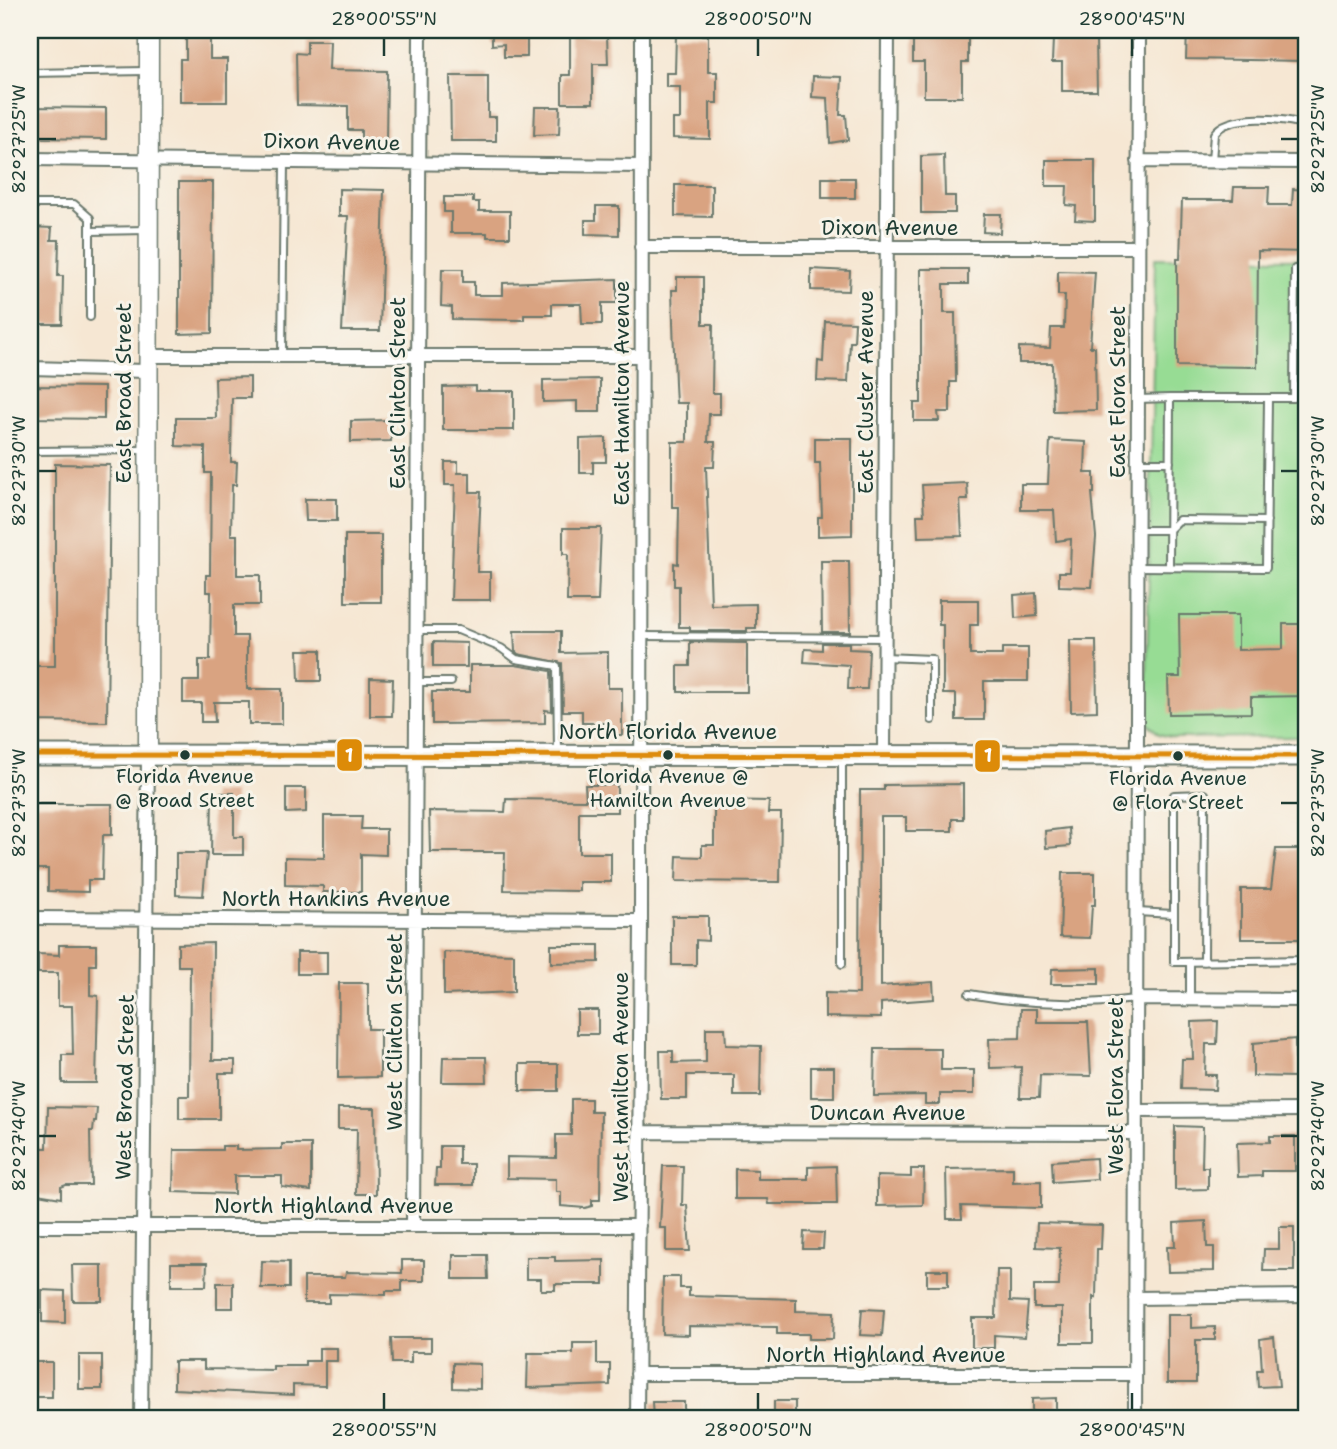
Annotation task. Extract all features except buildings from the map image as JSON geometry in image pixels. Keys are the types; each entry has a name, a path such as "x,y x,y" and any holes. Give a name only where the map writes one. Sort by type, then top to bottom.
{"main road":[{"name":"North Florida Avenue","path":"30,755 1307,755"}],"street":[{"name":"East Broad Street","path":"148,755 146,363 149,30"},
{"name":"East Clinton Street","path":"416,755 420,30"},
{"name":"East Hamilton Avenue","path":"642,30 642,755"},
{"name":"East Cluster Avenue","path":"884,754 888,30"},
{"name":"East Flora Street","path":"1136,754 1139,30"},
{"name":"Dixon Avenue","path":"30,159 642,166"},
{"path":"1138,161 1307,162"},
{"name":"Dixon Avenue","path":"641,247 1138,247"},
{"path":"30,368 282,356 641,356"},
{"name":"West Flora Street","path":"1135,1419 1136,754"},
{"name":"West Broad Street","path":"141,1419 148,755"},
{"name":"West Clinton Street","path":"413,1225 416,755"},
{"name":"West Hamilton Avenue","path":"636,1419 642,755"},
{"name":"North Hankins Avenue","path":"30,918 641,920"},
{"path":"1135,999 1307,1000"},
{"path":"1135,1111 1307,1110"},
{"name":"Duncan Avenue","path":"640,1132 1135,1133"},
{"name":"North Highland Avenue","path":"30,1226 639,1226"},
{"path":"1135,1298 1307,1296"},
{"name":"North Highland Avenue","path":"637,1374 1135,1374"}],"lane":[{"path":"30,73 148,71"},
{"path":"1212,161 1214,134 1228,121 1273,119 1297,121 1307,126"},
{"path":"282,356 284,160"},
{"path":"30,204 74,204 90,218 90,317"},
{"path":"91,231 147,230"},
{"path":"1138,399 1294,398 1295,269 1307,269"},
{"path":"1169,566 1170,398"},
{"path":"1136,566 1266,568 1268,398"},
{"path":"30,525 30,451 146,450"},
{"path":"1137,462 1170,462"},
{"path":"1136,530 1169,530 1179,520 1267,521"},
{"path":"417,630 458,630 501,648 516,659 557,666 558,755"},
{"path":"642,636 884,638"},
{"path":"884,657 932,659 932,720"},
{"path":"416,682 450,682"},
{"path":"842,754 842,964"},
{"path":"1204,962 1205,794 1174,795 1174,962 1204,962 1307,960"},
{"path":"1135,912 1173,914"},
{"path":"1190,962 1190,999"},
{"path":"969,993 1005,1001 1052,1003 1135,999"}],"green space":[{"path":"1155,258 1307,259 1307,737 1174,738 1159,734 1146,722"}],"transit line":[{"name":"1","path":"30,755 1307,756"}],"place":[{"name":"Florida Avenue @ Broad Street","path":"185,755"},
{"name":"Florida Avenue @ Hamilton Avenue","path":"668,755"},
{"name":"Florida Avenue @ Flora Street","path":"1178,756"}]}
